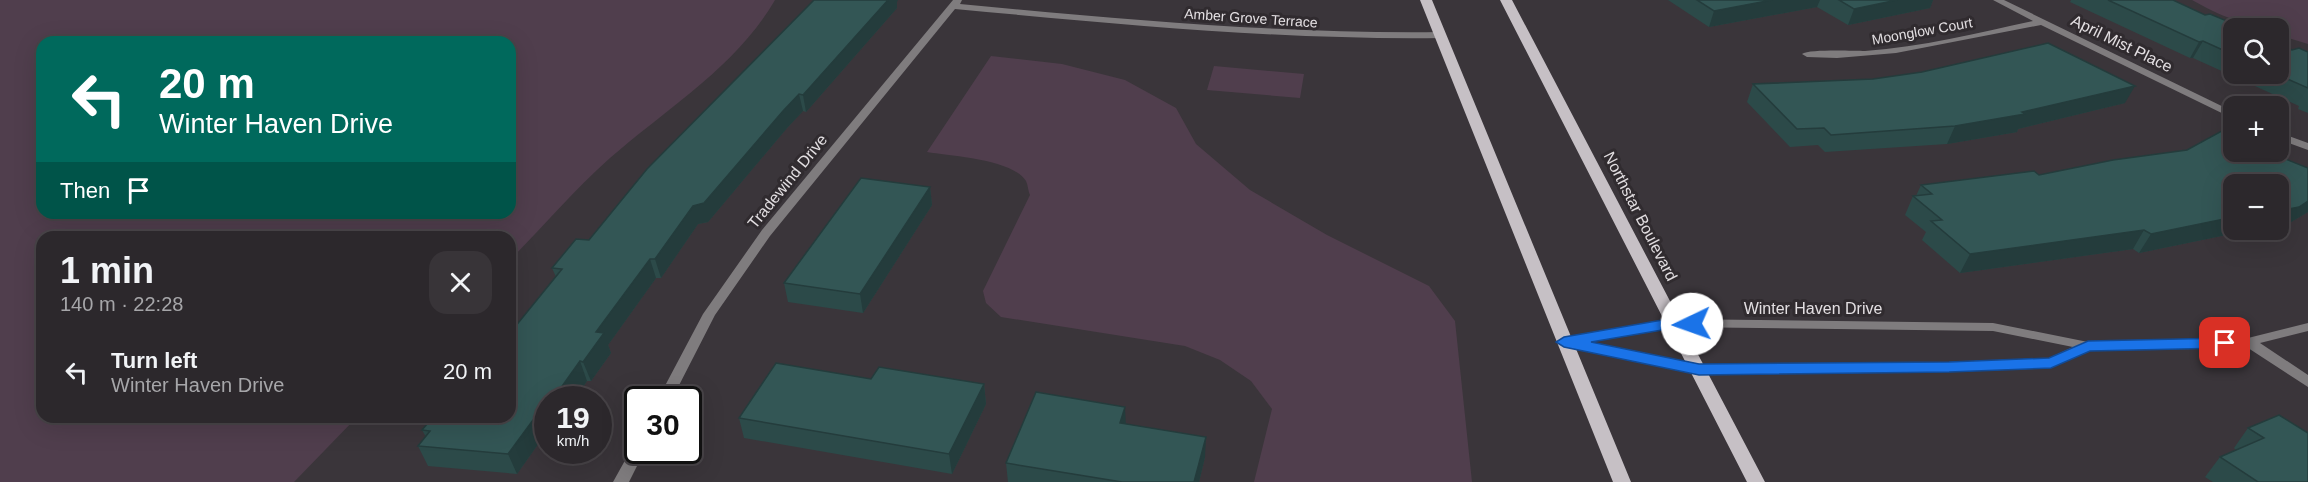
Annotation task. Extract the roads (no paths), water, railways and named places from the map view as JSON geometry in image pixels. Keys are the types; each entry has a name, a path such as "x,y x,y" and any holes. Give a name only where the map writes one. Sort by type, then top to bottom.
{"main road":[{"path":"1426,0 1622,482"},
{"name":"Northstar Boulevard","path":"1506,0 1756,482"}],"street":[{"name":"April Mist Place","path":"1997,0 2223,111"},
{"name":"Amber Grove Terrace","path":"955,3 1219,31 1314,36 1441,35"},
{"name":"Tradewind Drive","path":"672,386 709,314 766,233 955,3"},
{"name":"Moonglow Court","path":"1807,54 1845,56 1877,54 2041,22"},
{"path":"2289,139 2308,147"},
{"name":"Winter Haven Drive","path":"1564,342 1674,323 1994,327 2088,346 2248,342 2308,327"},
{"name":"Winter Haven Drive","path":"1564,342 1699,370 1949,367 2051,363 2088,346"},
{"path":"2248,342 2308,381"},
{"path":"621,482 631,464"}]}
